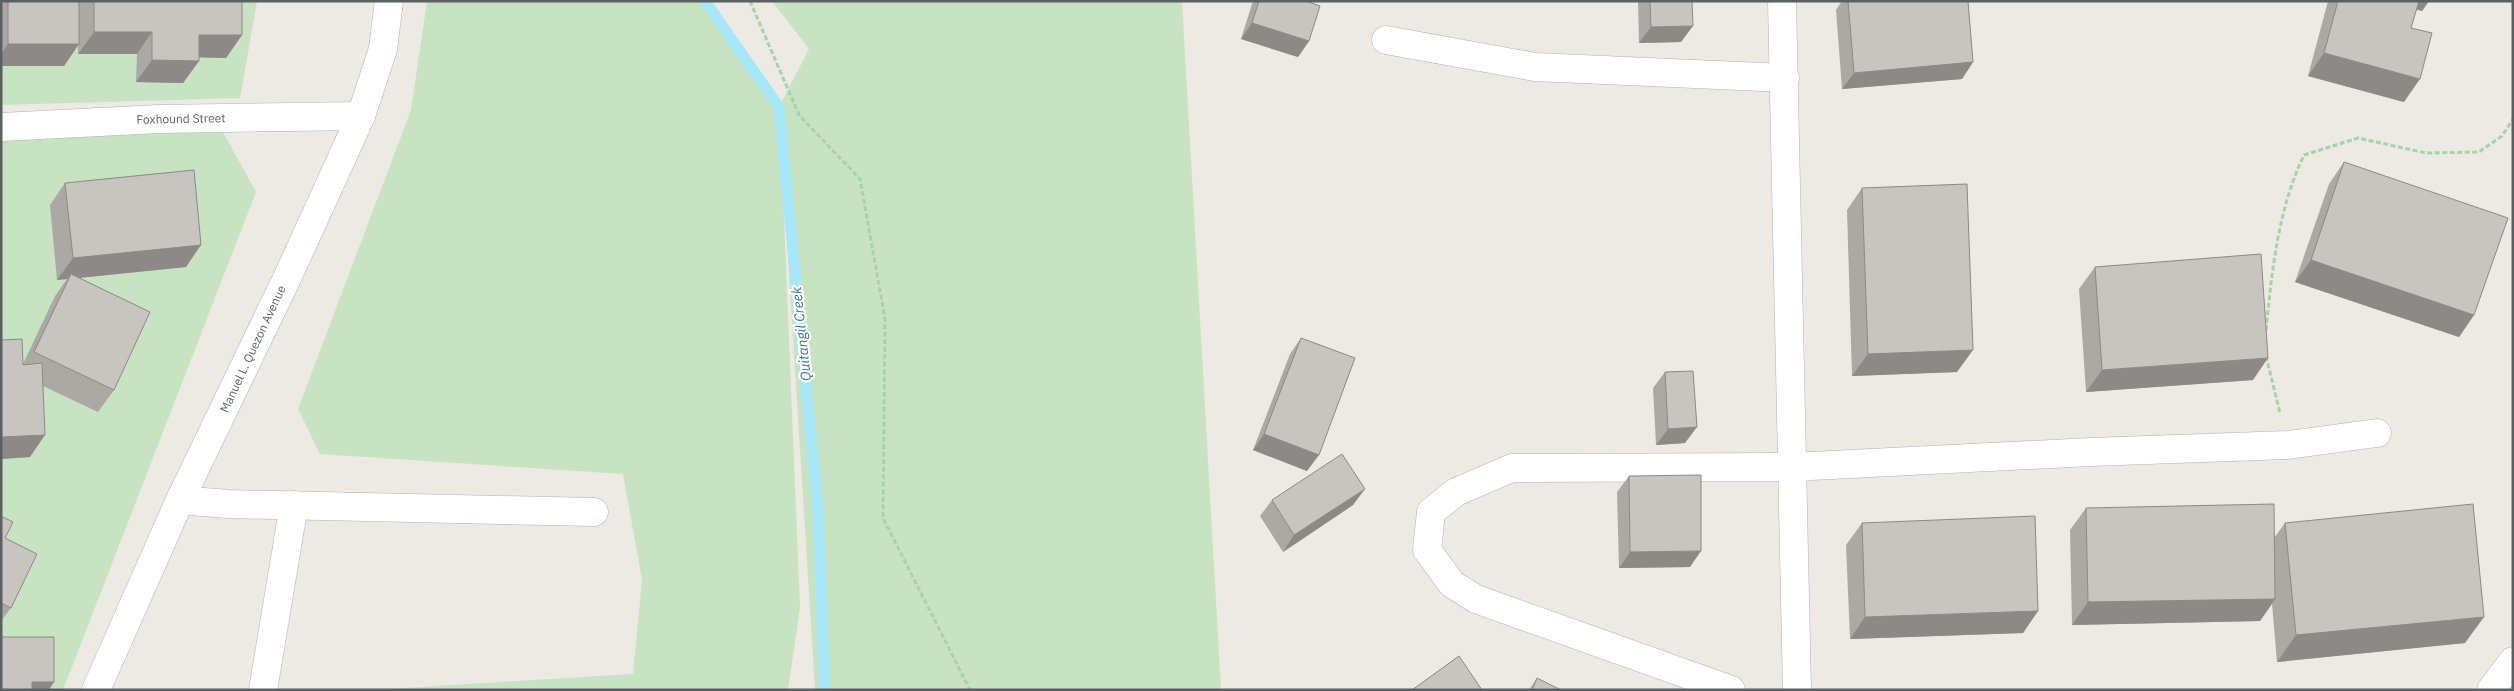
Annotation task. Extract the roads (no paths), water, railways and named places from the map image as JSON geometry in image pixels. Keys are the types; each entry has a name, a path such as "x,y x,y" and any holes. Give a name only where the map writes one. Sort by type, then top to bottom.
{"street":[{"name":"Manuel L. Quezon Avenue","path":"96,690 180,500 280,294 361,116 383,49 389,1"},
{"path":"1782,1 1797,690"},
{"path":"1386,40 1535,67 1785,78"},
{"name":"Foxhound Street","path":"1,126 159,119 361,116"},
{"path":"1731,690 1476,599 1452,584 1427,550 1430,512 1456,492 1512,468 1791,467 2091,452 2288,445 2377,433"},
{"path":"180,500 227,504 594,512"},
{"path":"264,690 294,505"},
{"path":"2491,690 2513,661"}],"waterway":[{"name":"Quitangil Creek","path":"705,1 779,107 818,507 825,690"}]}
